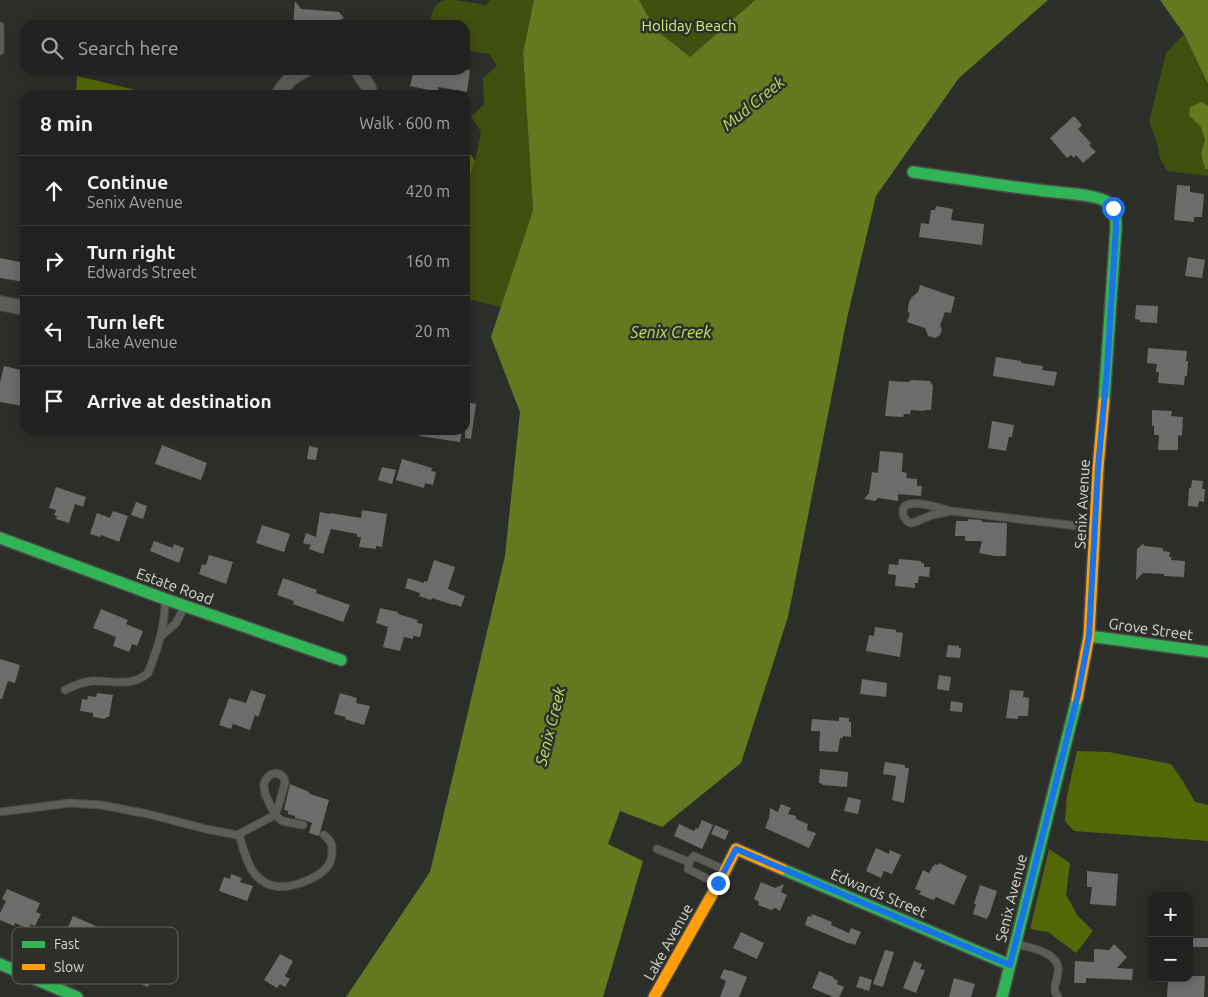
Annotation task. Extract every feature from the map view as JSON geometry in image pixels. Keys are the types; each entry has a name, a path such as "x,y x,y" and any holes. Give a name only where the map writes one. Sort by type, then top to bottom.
{"street":[{"path":"281,90 285,83 295,75"},
{"path":"360,75 369,90"},
{"name":"Senix Avenue","path":"913,172 1097,198 1108,202 1113,208 1116,217 1107,370 1098,468 1089,636 1078,694 1002,997"},
{"path":"0,303 20,307"},
{"name":"Estate Road","path":"0,538 165,599 341,660"},
{"name":"Grove Street","path":"1089,636 1208,652"},
{"name":"Lake Avenue","path":"654,997 736,849"},
{"name":"Edwards Street","path":"736,849 1010,965"},
{"path":"0,964 12,969"},
{"path":"47,984 77,997"}],"lane":[{"path":"0,26 0,51"},
{"path":"951,511 932,514 910,523 906,520 903,511 904,506 909,503 917,503 951,511 1095,528"},
{"path":"65,690 80,683 94,681 129,682 143,678 148,673 161,636 165,614 165,599"},
{"path":"161,636 176,624 185,606"},
{"path":"0,812 70,803 101,805 237,835 275,815 285,783 284,778 276,773 269,776 264,784 265,794 275,815 282,820 303,825"},
{"path":"237,835 240,838 250,868 255,875 270,885 277,887 305,882 321,874 331,860 332,846 324,835"},
{"path":"657,849 689,862"},
{"path":"718,883 688,869 689,862 694,856 725,870"},
{"path":"1015,944 1043,952 1051,956 1056,962 1058,968 1054,988 1055,994 1058,997"}],"green space":[{"path":"455,0 486,5 490,0 534,0 523,52 533,210 501,307 470,299 470,176 481,132 471,116 484,105 483,78 497,66 489,54 470,51 470,20 431,20 435,7 440,2"},
{"name":"Holiday Beach","path":"639,0 755,0 690,57 655,29"},
{"path":"1184,34 1208,84 1208,176 1167,171 1160,158 1149,122 1166,53"}],"shaded area":[{"path":"77,76 136,90 76,90"},
{"path":"470,154 475,161 470,176"},
{"path":"1077,751 1109,752 1171,764 1195,802 1208,805 1208,841 1074,831 1065,821 1067,795"},
{"path":"1049,849 1070,863 1066,895 1078,916 1093,931 1076,953 1048,932 1030,929"}],"water":[{"name":"Senix Creek","path":"534,0 639,0 655,29 690,57 755,0 1048,0 959,78 876,196 847,318 788,617 741,763 662,827 620,811 608,844 643,861 603,997 346,997 430,872 505,556 520,412 491,337 533,210 523,52"},
{"path":"1160,0 1208,0 1208,84 1184,34"},
{"path":"1202,102 1208,106 1208,169 1205,169 1201,154 1205,140 1201,127 1189,115 1190,107"}],"building":[{"path":"295,1 301,9 339,12 344,18 340,20 293,20"},
{"path":"413,75 469,75 467,90 438,87 438,90 429,90 410,86"},
{"path":"1074,116 1082,125 1078,129 1091,143 1089,145 1096,152 1083,163 1076,155 1074,158 1071,155 1067,158 1050,138"},
{"path":"1177,185 1190,186 1190,192 1204,194 1202,217 1194,217 1194,222 1174,220"},
{"path":"936,206 953,209 951,220 984,224 982,245 919,237 921,223 929,224 931,210 935,210"},
{"path":"1188,257 1205,260 1202,278 1185,276"},
{"path":"0,258 20,262 20,281 0,278"},
{"path":"920,285 955,297 951,313 945,312 940,326 942,329 940,335 935,338 928,336 925,328 907,322 910,313 908,312 908,306 911,298 918,292"},
{"path":"1136,305 1158,306 1157,323 1140,322 1140,320 1135,319"},
{"path":"1148,348 1187,351 1187,376 1185,376 1184,385 1158,383 1159,372 1156,372 1157,364 1147,363"},
{"path":"996,357 1043,366 1042,370 1057,372 1054,386 993,376"},
{"path":"4,366 20,370 20,406 0,402 0,383"},
{"path":"911,380 930,381 933,386 931,410 911,410 910,414 904,414 903,417 885,416 889,381 909,382"},
{"path":"470,403 476,404 471,439 465,438 465,435 470,435"},
{"path":"1152,410 1172,411 1171,416 1183,417 1182,436 1178,435 1178,450 1158,450 1159,435 1154,435"},
{"path":"992,421 1014,425 1012,437 1009,437 1006,451 988,448"},
{"path":"420,435 461,435 460,442"},
{"path":"162,445 207,463 201,480 155,464"},
{"path":"309,446 318,448 316,460 307,459"},
{"path":"880,451 903,453 902,472 907,473 906,478 917,479 917,486 922,486 921,496 898,494 898,501 878,498 875,501 864,499 869,493 872,472 878,473"},
{"path":"402,459 432,468 431,471 436,472 433,485 425,483 424,488 396,480"},
{"path":"382,467 396,470 392,484 378,480"},
{"path":"1192,480 1203,481 1202,489 1205,489 1204,502 1199,501 1198,507 1188,506 1189,488 1191,488"},
{"path":"56,487 86,497 83,507 75,504 69,523 56,519 57,516 54,515 56,510 49,508"},
{"path":"136,502 147,506 143,519 131,515"},
{"path":"362,510 387,514 382,547 376,546 376,549 359,547 361,537 357,537 357,534 331,529 323,554 309,549 311,545 303,543 306,533 316,537 320,512 361,518"},
{"path":"113,511 128,516 119,542 101,535 100,537 90,534 97,513 110,518"},
{"path":"968,519 982,520 982,522 1007,523 1006,556 979,553 982,541 965,541 965,536 955,536 956,521 968,521"},
{"path":"262,525 290,534 284,552 256,543"},
{"path":"154,541 173,548 174,544 184,548 179,563 150,551"},
{"path":"1143,544 1145,546 1163,548 1163,551 1170,552 1169,557 1172,557 1171,560 1185,561 1184,577 1143,573 1136,580 1137,549"},
{"path":"209,555 233,562 226,584 199,574 202,564 206,565"},
{"path":"899,559 921,561 921,563 924,563 924,567 930,567 929,577 919,576 918,583 915,583 915,588 895,586 896,575 888,574 889,564 898,565"},
{"path":"434,560 455,567 448,589 465,596 461,607 419,596 420,593 405,588 408,578 424,583 424,581 427,582"},
{"path":"283,578 317,590 316,593 350,605 343,622 293,604 294,601 277,595"},
{"path":"380,608 398,612 398,614 418,620 417,623 423,624 420,637 413,636 413,639 404,637 400,651 383,647 388,627 376,623"},
{"path":"101,609 128,620 126,624 143,631 137,646 132,644 129,652 113,646 116,637 93,628"},
{"path":"875,627 903,633 900,657 866,651 869,635 874,636"},
{"path":"948,645 961,648 960,658 946,657"},
{"path":"0,659 20,665 15,683 8,681 2,699 0,699"},
{"path":"939,675 951,677 949,691 937,689"},
{"path":"862,679 887,683 886,697 860,694"},
{"path":"251,690 266,695 259,715 258,717 255,715 250,730 233,724 231,729 219,725 229,698 246,703"},
{"path":"1010,690 1024,691 1023,697 1029,698 1028,716 1018,716 1018,719 1006,718"},
{"path":"97,693 113,695 109,717 105,719 93,717 93,713 80,711 82,699 87,700 88,696 96,697"},
{"path":"340,693 357,698 356,703 370,706 364,725 334,714"},
{"path":"951,701 963,703 962,712 950,711"},
{"path":"839,717 849,718 849,722 851,722 851,737 843,736 843,738 840,738 838,752 819,751 820,731 811,731 812,719 839,721"},
{"path":"885,762 905,765 905,768 909,768 904,803 892,800 896,776 883,774"},
{"path":"820,769 848,772 847,787 822,785 819,783"},
{"path":"290,784 310,794 329,800 319,836 309,833 312,823 295,818 295,816 288,814 288,811 284,810"},
{"path":"848,797 861,800 858,814 844,811"},
{"path":"781,804 791,808 788,814 796,816 796,819 808,824 807,830 816,833 809,848 765,828 770,808 778,812"},
{"path":"702,820 713,825 702,849 674,836 679,824 694,831 696,828 698,829"},
{"path":"715,825 729,831 725,840 711,834"},
{"path":"876,848 889,854 890,850 901,855 892,874 884,871 881,878 866,871"},
{"path":"939,863 967,876 954,905 936,897 934,900 930,899 919,894 921,891 915,889 923,870 929,873 935,864 938,865"},
{"path":"1087,871 1118,874 1116,906 1090,904 1092,887 1087,887"},
{"path":"231,874 242,878 240,882 253,886 247,901 219,891 224,877 230,879"},
{"path":"761,882 775,888 784,884 781,892 787,895 780,911 775,908 771,910 758,905 759,902 754,899"},
{"path":"980,885 997,891 987,919 973,914"},
{"path":"7,889 40,903 36,912 41,914 35,926 31,924 30,927 24,927 15,923 14,926 0,920 0,913 6,901 2,899"},
{"path":"812,914 832,922 831,925 849,933 851,928 861,932 855,945 805,925 808,916 811,917"},
{"path":"73,916 98,927 68,927"},
{"path":"741,932 764,943 757,959 733,948"},
{"path":"1193,938 1208,938 1208,947 1193,947"},
{"path":"1114,944 1127,957 1117,968 1133,969 1132,980 1086,978 1086,983 1074,983 1075,961 1094,962 1094,949 1109,950"},
{"path":"885,950 894,952 883,987 873,984"},
{"path":"280,954 293,961 285,976 290,979 285,987 280,984 277,988 264,980"},
{"path":"914,961 922,964 920,969 925,970 916,993 903,988"},
{"path":"724,969 747,977 739,997 720,997 726,981 720,978"},
{"path":"819,971 833,977 838,981 837,984 844,987 839,997 833,997 812,988"},
{"path":"860,976 872,980 869,991 856,987"},
{"path":"1193,976 1205,976 1204,997 1167,997 1168,982 1193,982"},
{"path":"954,978 975,984 971,997 949,997"}],"traffic: fast":[{"path":"913,172 1085,195 1103,200 1111,205 1115,215 1116,228 1104,401"},
{"path":"0,538 165,599 341,660"},
{"path":"1089,636 1208,652"},
{"path":"1002,997 1077,699"},
{"path":"782,869 1010,965"},
{"path":"0,964 12,969"},
{"path":"47,984 77,997"}],"traffic: slow":[{"path":"1077,699 1089,636 1098,468 1104,401"},
{"path":"654,997 736,849 782,869"}],"route":[{"path":"718,883 736,849 1010,965 1078,694 1089,636 1098,468 1107,370 1116,228 1116,217 1113,208"}],"water label":[{"name":"Mud Creek","path":"753,103"}]}
